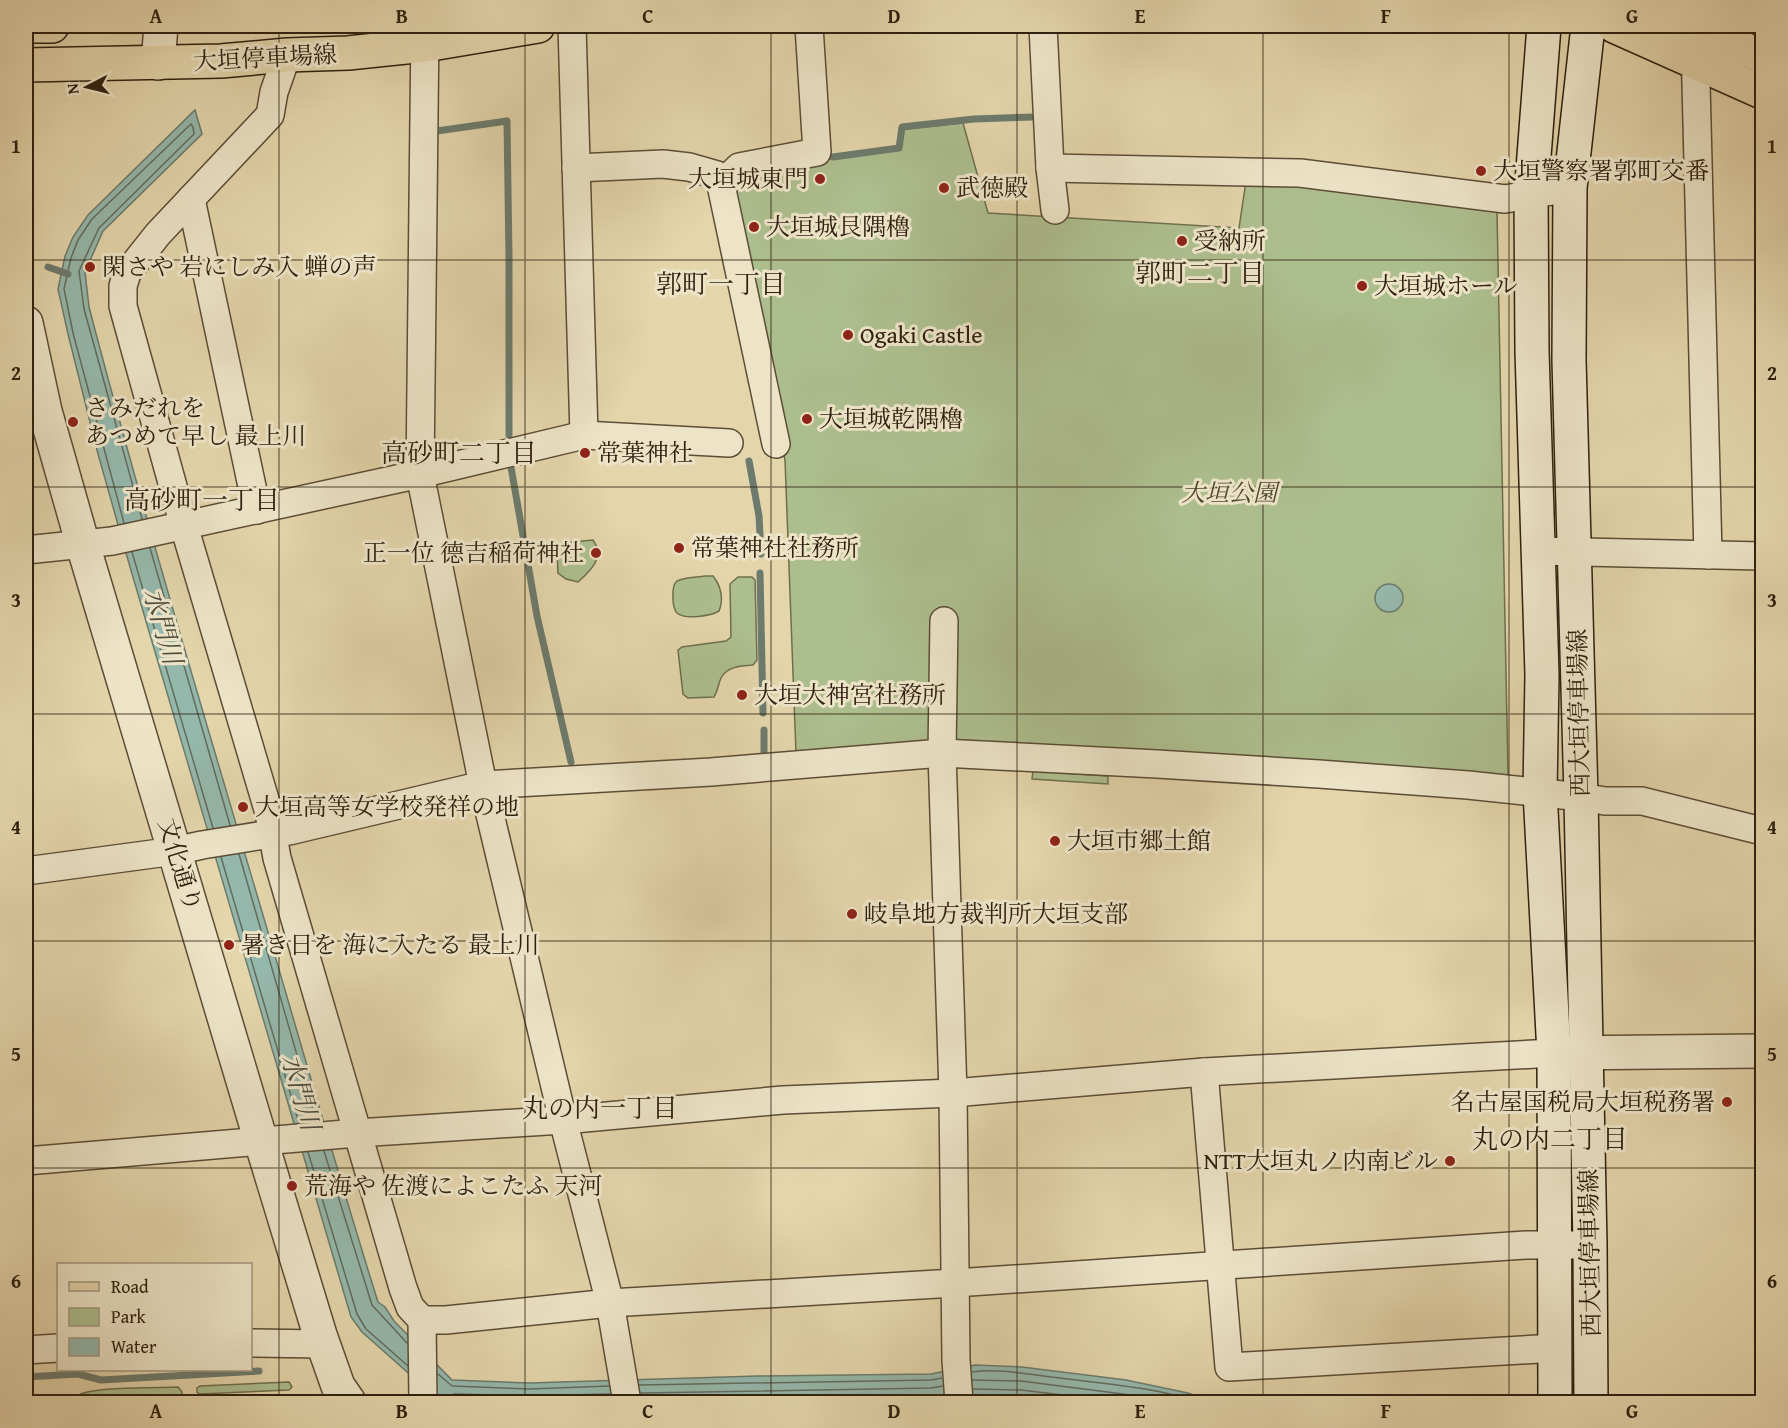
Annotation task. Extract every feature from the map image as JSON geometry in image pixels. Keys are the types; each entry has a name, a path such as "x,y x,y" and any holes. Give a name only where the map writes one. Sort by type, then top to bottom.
{"main road":[{"path":"26,26 52,26"},
{"path":"158,63 162,26"},
{"name":"大垣停車場線","path":"26,65 221,61 286,55 348,53 425,35 538,26"},
{"name":"西大垣停車場線","path":"1544,26 1531,195 1532,351 1542,675 1540,792 1554,1053 1555,1402"},
{"name":"西大垣停車場線","path":"1588,26 1570,188 1569,360 1576,551 1591,1402"},
{"path":"1614,26 1762,92"},
{"path":"1690,27 1762,56"},
{"name":"文化通り","path":"26,323 45,411 97,543 275,1139 323,1344 338,1386 349,1402"},
{"path":"1554,1053 1762,1051"}],"street":[{"path":"572,26 584,435"},
{"path":"722,184 739,167 817,152 809,26"},
{"path":"1043,26 1050,168 1055,210"},
{"path":"1690,27 1695,62 1708,555"},
{"path":"425,35 420,474 483,784 563,1120 610,1303 627,1402"},
{"path":"261,835 269,813 184,526 123,306 123,286 127,273 158,234 270,115 274,92 286,55"},
{"path":"576,168 663,164 689,167 717,175 722,184 776,444"},
{"path":"1050,168 1300,173 1504,199 1570,188"},
{"path":"191,199 257,510"},
{"path":"26,550 97,543 184,526 584,435 729,443"},
{"path":"1538,550 1762,556"},
{"path":"944,621 942,753 953,1093 956,1360 959,1402"},
{"path":"26,871 189,848 261,835 483,784 711,772 942,753 1180,765 1540,792 1605,801 1642,801 1762,831"},
{"path":"261,835 277,858 346,1134 410,1307 422,1330 423,1402"},
{"path":"26,1161 275,1139 563,1120 783,1100 953,1093 1204,1072 1554,1053"},
{"path":"1204,1072 1229,1367 1556,1348"},
{"path":"422,1330 446,1320 610,1303 955,1283 1526,1245 1590,1245"},
{"path":"252,1343 323,1344"},
{"path":"26,1350 57,1348"}],"green space":[{"name":"大垣公園","path":"963,123 988,213 1239,228 1246,181 1305,183 1497,212 1508,775 949,742 796,753 785,460 729,189 757,168 901,150 904,129"},
{"path":"593,540 597,546 597,558 583,578 578,582 566,579 558,573 557,549 562,543"},
{"path":"713,576 720,588 719,611 698,616 677,613 673,597 675,583 683,579"},
{"path":"738,577 752,577 755,580 757,660 753,665 735,667 727,671 721,678 714,697 688,698 683,694 678,650 682,647 726,641 731,637 730,584"},
{"path":"1033,771 1108,776 1108,784 1032,779"},
{"path":"289,1382 292,1387 289,1390 200,1394 197,1392 200,1386"},
{"path":"178,1387 182,1392 181,1400 177,1402 77,1402 77,1396 95,1391"}],"water":[{"name":"水門川","path":"195,110 202,134 103,231 85,272 89,307 170,598 378,1302 452,1380 529,1383 757,1376 931,1374 975,1365 1022,1367 1126,1380 1188,1393 1215,1402 441,1402 362,1332 351,1317 130,567 98,454 58,289 65,256 73,237 88,215"},
{"path":"1389,584 1399,588 1403,598 1399,608 1389,612 1379,608 1375,598 1379,588"}],"waterway":[{"path":"833,157 899,148 902,127 974,119 1034,117"},
{"path":"437,131 507,121 509,435"},
{"path":"48,267 68,274"},
{"path":"749,461 759,516 761,554"},
{"path":"511,467 537,616 571,762"},
{"path":"760,573 763,713"},
{"path":"764,730 764,755"},
{"path":"26,1377 78,1374 101,1380 259,1371"}],"place":[{"name":"大垣警察署郭町交番","path":"1481,171"},
{"name":"大垣城東門","path":"820,179"},
{"name":"武徳殿","path":"944,188"},
{"name":"大垣城艮隅櫓","path":"754,227"},
{"name":"受納所","path":"1182,241"},
{"name":"閑さや 岩にしみ入 蝉の声","path":"90,267"},
{"name":"大垣城ホール","path":"1362,286"},
{"name":"Ogaki Castle","path":"848,335"},
{"name":"大垣城乾隅櫓","path":"807,419"},
{"name":"さみだれを あつめて早し 最上川","path":"73,422"},
{"name":"常葉神社","path":"585,453"},
{"name":"常葉神社社務所","path":"679,548"},
{"name":"正一位 德吉稲荷神社","path":"596,553"},
{"name":"大垣大神宮社務所","path":"742,695"},
{"name":"大垣高等女学校発祥の地","path":"243,807"},
{"name":"大垣市郷土館","path":"1055,841"},
{"name":"岐阜地方裁判所大垣支部","path":"852,914"},
{"name":"暑き日を 海に入たる 最上川","path":"229,945"},
{"name":"名古屋国税局大垣税務署","path":"1727,1102"},
{"name":"NTT大垣丸ノ内南ビル","path":"1450,1161"},
{"name":"荒海や 佐渡によこたふ 天河","path":"292,1186"}],"district":[{"name":"郭町二丁目","path":"1200,273"},
{"name":"郭町一丁目","path":"721,284"},
{"name":"高砂町二丁目","path":"459,453"},
{"name":"高砂町一丁目","path":"202,500"},
{"name":"丸の内一丁目","path":"600,1108"},
{"name":"丸の内二丁目","path":"1550,1139"}]}
